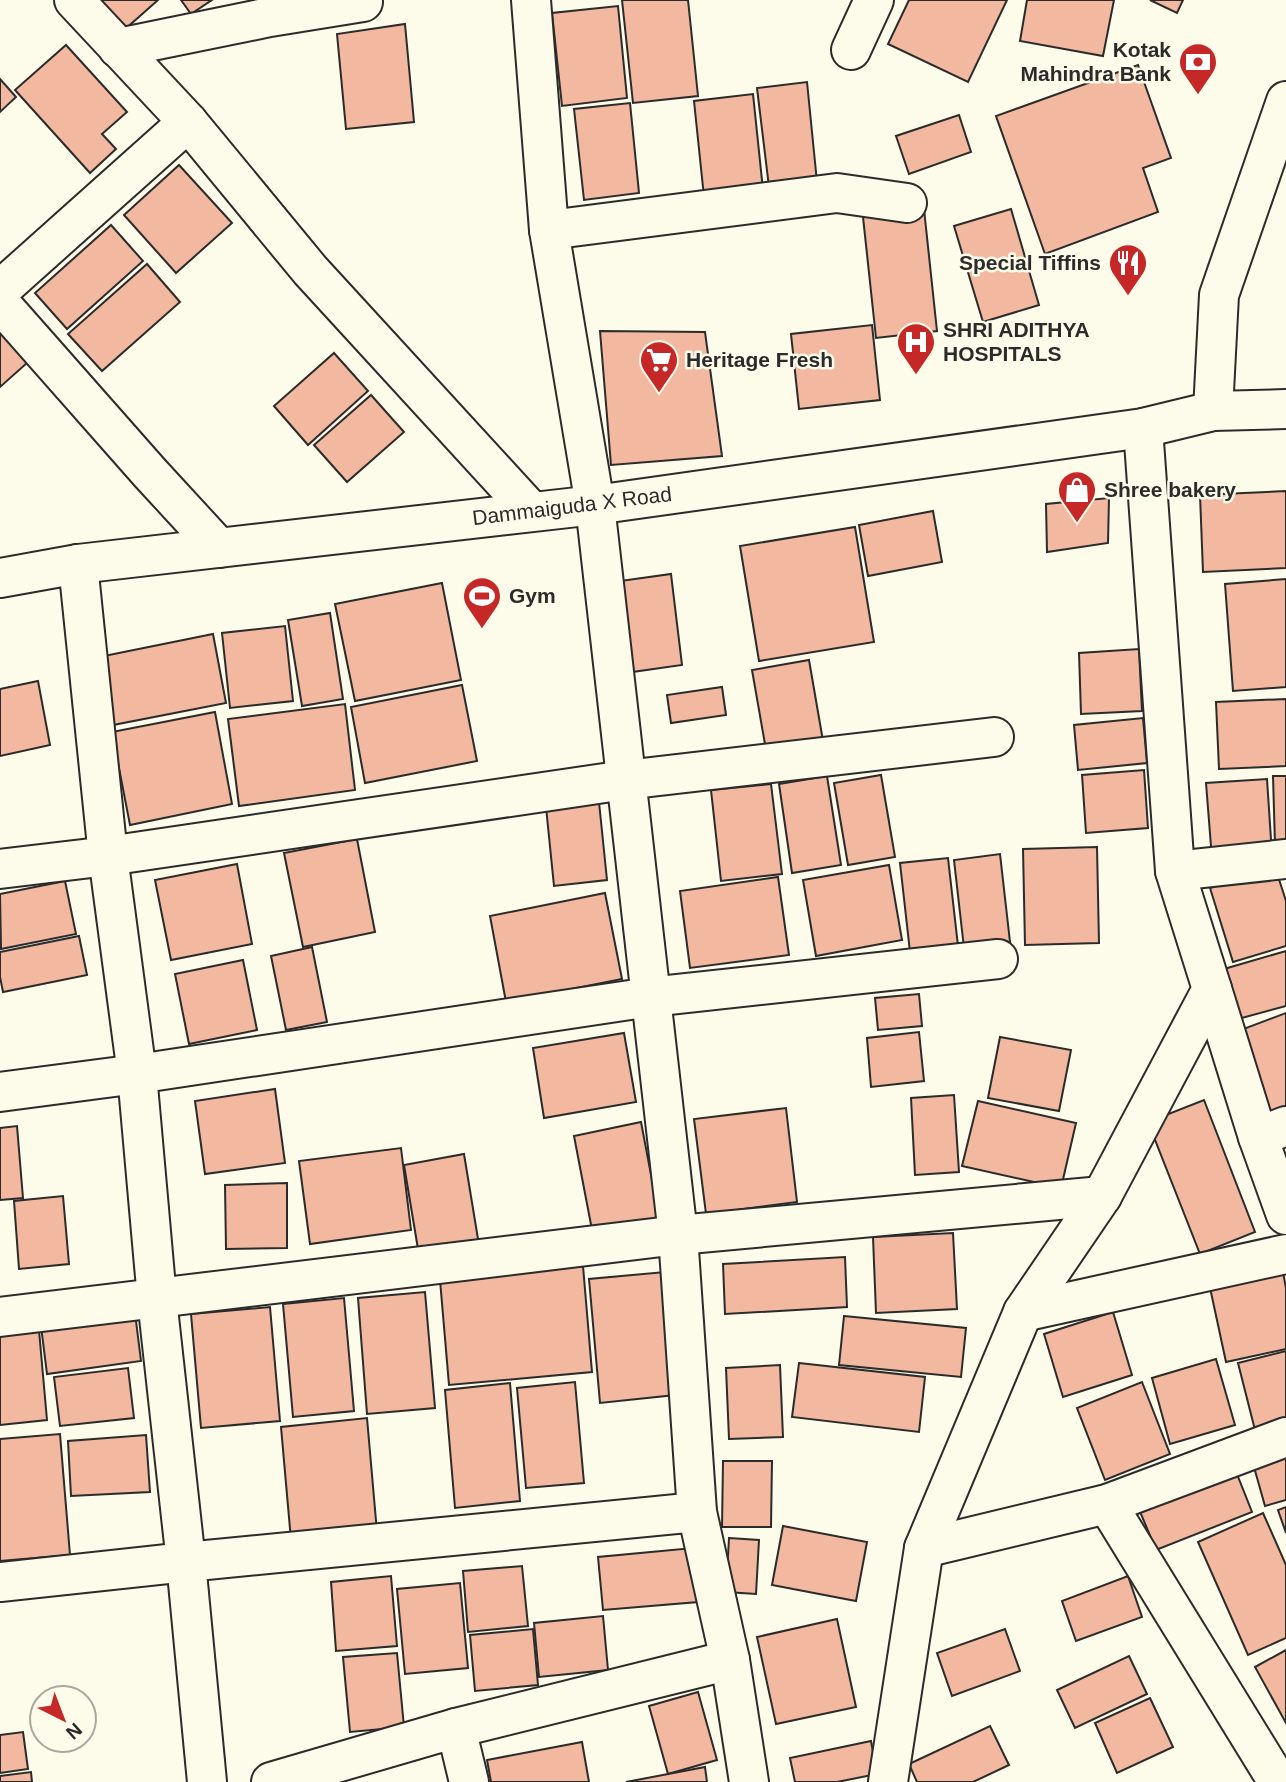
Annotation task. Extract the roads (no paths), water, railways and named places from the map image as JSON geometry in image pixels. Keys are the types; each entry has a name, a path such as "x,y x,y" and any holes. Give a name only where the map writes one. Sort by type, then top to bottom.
{"street":[{"path":"74,0 188,122 310,270 531,511"},
{"path":"531,0 549,230 595,505 678,1235 697,1512 730,1660 749,1782"},
{"path":"851,50 874,0"},
{"path":"118,48 270,17 373,1"},
{"path":"1213,411 1219,295 1286,101"},
{"path":"0,290 188,122"},
{"path":"549,230 837,193 907,203"},
{"path":"0,303 219,548"},
{"name":"Dammaiguda X Road","path":"0,578 78,564 595,505 1143,428 1213,411 1286,409"},
{"path":"1143,428 1175,871 1212,989 1272,1131 1286,1215"},
{"path":"78,564 108,856 137,1074 206,1782"},
{"path":"0,869 108,856 625,780 994,737"},
{"path":"1175,871 1286,859"},
{"path":"0,1091 137,1074 650,997 998,959"},
{"path":"888,1782 924,1548 1023,1312 1102,1196 1212,989"},
{"path":"0,1317 678,1235 1102,1196"},
{"path":"1023,1312 1286,1254"},
{"path":"924,1548 1107,1504 1286,1437"},
{"path":"1107,1504 1278,1782"},
{"path":"0,1582 697,1512"},
{"path":"271,1782 456,1728 730,1660"},
{"path":"456,1728 468,1782"}],"place":[{"name":"Kotak Mahindra Bank","path":"1198,96"},
{"name":"Special Tiffins","path":"1128,297"},
{"name":"SHRI ADITHYA HOSPITALS","path":"916,376"},
{"name":"Heritage Fresh","path":"659,394"},
{"name":"Shree bakery","path":"1077,524"},
{"name":"Gym","path":"482,630"}]}
